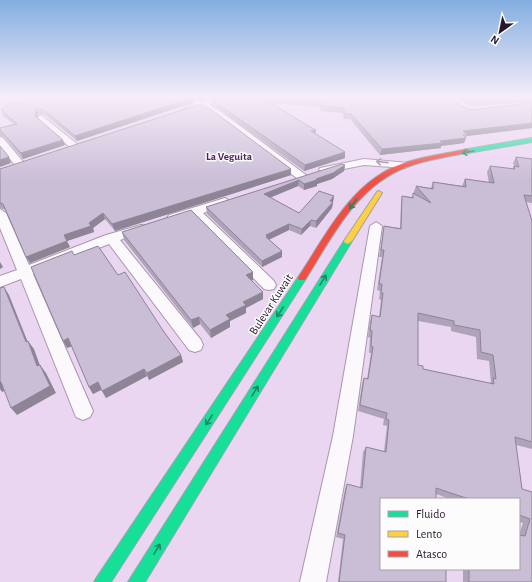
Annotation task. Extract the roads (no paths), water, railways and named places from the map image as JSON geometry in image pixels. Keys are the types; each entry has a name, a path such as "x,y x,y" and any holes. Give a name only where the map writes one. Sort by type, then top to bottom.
{"main road":[{"name":"Bulevar Kuwait","path":"467,161 507,150 532,140"},
{"path":"507,150 532,144"},
{"name":"Bulevar Kuwait","path":"102,582 338,224 360,195 374,180 405,165 507,150"},
{"path":"415,172 427,169"},
{"path":"136,582 357,226 377,196 387,185"}],"street":[{"path":"51,125 78,145 61,151"},
{"path":"233,125 302,177"},
{"path":"0,140 21,166"},
{"path":"287,182 350,162 373,161 405,165"},
{"path":"358,162 370,170 374,180"},
{"path":"0,282 111,238 236,198"},
{"path":"195,211 269,285"},
{"path":"0,212 83,411"},
{"path":"313,582 343,436 376,226"},
{"path":"111,238 195,345"}],"district":[{"name":"La Veguita","path":"229,156"}]}
